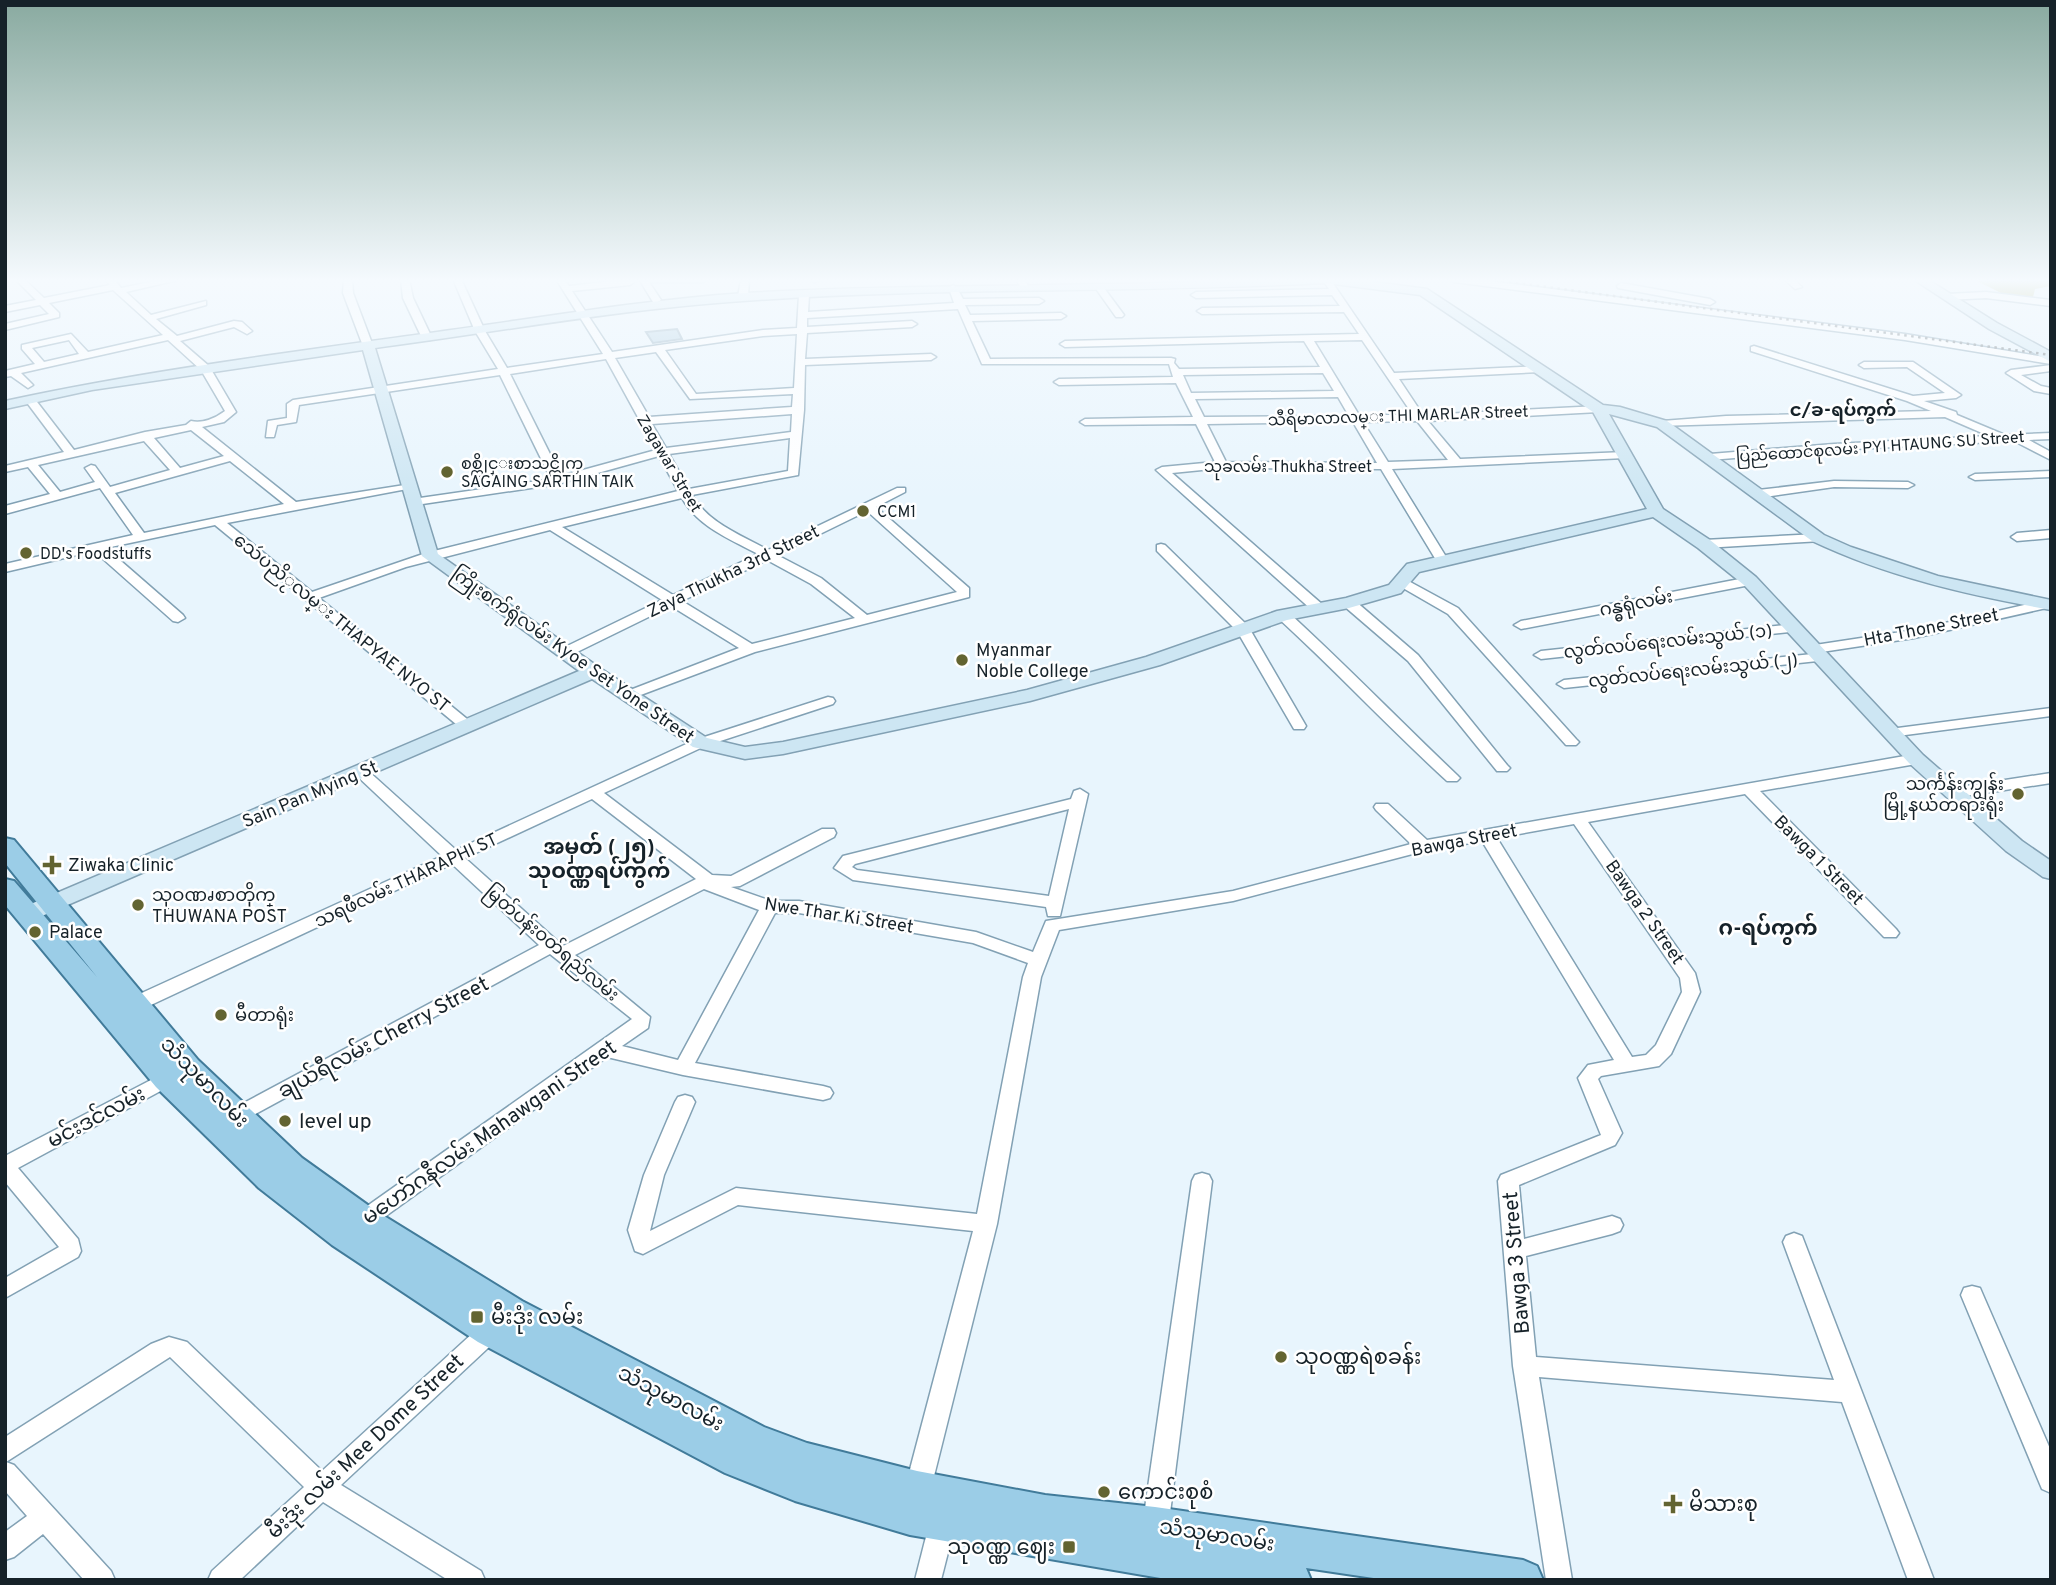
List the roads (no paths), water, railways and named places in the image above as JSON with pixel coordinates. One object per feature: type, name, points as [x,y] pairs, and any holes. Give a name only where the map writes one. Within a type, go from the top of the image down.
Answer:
[{"type":"main road","name":"သံသုမာလမ်း","points":[[5,846],[39,909],[177,1073],[225,1122],[291,1167],[354,1227],[500,1321],[751,1439],[930,1505],[1045,1514],[1291,1580]]},
{"type":"main road","name":"သံသုမာလမ်း","points":[[5,887],[39,909]]},
{"type":"main road","name":"သံသုမာလမ်း","points":[[1153,1541],[1523,1580]]},
{"type":"street","points":[[30,353],[42,366]]},
{"type":"street","points":[[9,373],[103,353]]},
{"type":"street","points":[[5,469],[228,416],[231,412],[205,368],[190,353]]},
{"type":"street","points":[[5,405],[29,393],[317,353]]},
{"type":"street","points":[[371,353],[410,495],[430,556]]},
{"type":"street","points":[[493,353],[558,481]]},
{"type":"street","points":[[270,435],[272,423],[292,420],[293,403],[615,353]]},
{"type":"street","points":[[662,353],[694,397],[800,391]]},
{"type":"street","points":[[310,597],[430,556],[686,493],[794,474],[801,353]]},
{"type":"street","points":[[982,353],[986,362],[1171,361]]},
{"type":"street","points":[[1168,353],[1222,465]]},
{"type":"street","points":[[1316,353],[1442,560]]},
{"type":"street","points":[[1374,353],[1420,418],[1456,463]]},
{"type":"street","points":[[1516,353],[1599,408],[1620,411],[1662,424],[1818,538],[1843,551],[1897,570],[2048,605]]},
{"type":"street","points":[[1767,353],[1911,398],[2051,457]]},
{"type":"street","points":[[2009,353],[2051,359]]},
{"type":"street","name":"Zagawar Street","points":[[608,354],[694,509],[713,525],[828,589],[864,618]]},
{"type":"street","points":[[801,362],[931,357]]},
{"type":"street","points":[[1864,365],[1909,364],[1956,395],[1911,398]]},
{"type":"street","points":[[2051,368],[2011,373],[2038,389],[2051,391]]},
{"type":"street","points":[[1391,376],[1540,369]]},
{"type":"street","points":[[1059,382],[1326,370]]},
{"type":"street","points":[[9,373],[29,393],[70,453]]},
{"type":"street","points":[[1187,396],[1341,394]]},
{"type":"street","points":[[1599,408],[1656,512],[1704,544],[1750,581],[1890,733],[2014,846],[2051,872]]},
{"type":"street","name":"သီရိမာလာလမ္း THI MARLAR Street","points":[[1085,422],[1420,418],[1599,408]]},
{"type":"street","points":[[644,421],[799,410]]},
{"type":"street","points":[[1662,424],[1726,419],[1952,414]]},
{"type":"street","points":[[191,424],[292,505]]},
{"type":"street","points":[[5,568],[139,535],[292,505],[558,481],[661,452],[797,434]]},
{"type":"street","points":[[145,435],[178,472]]},
{"type":"street","name":"ပြည်ထောင်စုလမ်း PYI HTAUNG SU Street","points":[[1710,457],[1834,447],[2051,436]]},
{"type":"street","name":"သုခလမ်း Thukha Street","points":[[1318,608],[1161,472],[1166,468],[1222,465],[1385,466],[1625,454]]},
{"type":"street","points":[[5,510],[58,496],[178,472],[232,457]]},
{"type":"street","points":[[30,463],[58,496]]},
{"type":"street","points":[[91,468],[139,535]]},
{"type":"street","points":[[1975,477],[2051,474]]},
{"type":"street","points":[[1758,494],[1834,484],[1908,485]]},
{"type":"street","name":"Zaya Thukha 3rd Street","points":[[566,652],[901,490]]},
{"type":"street","points":[[630,695],[750,649],[958,596],[964,591],[869,506]]},
{"type":"street","name":"ကြိုးစက်ရုံလမ်း Kyoe Set Yone Street","points":[[430,556],[593,672],[700,743],[745,753],[810,742],[1030,695],[1153,661],[1283,615],[1349,603],[1395,589],[1413,568],[1656,512]]},
{"type":"street","name":"သေဴပညိႂလမ္း THAPYAE NYO ST","points":[[216,520],[467,726]]},
{"type":"street","points":[[553,527],[750,649]]},
{"type":"street","points":[[2017,537],[2051,534]]},
{"type":"street","points":[[1704,544],[1818,538]]},
{"type":"street","points":[[96,546],[178,618]]},
{"type":"street","points":[[1161,548],[1243,629],[1299,726]]},
{"type":"street","name":"ဂန္ဓရုံလမ်း","points":[[1521,625],[1750,581]]},
{"type":"street","points":[[1401,582],[1453,611],[1571,742]]},
{"type":"street","points":[[1349,603],[1413,658],[1502,768]]},
{"type":"street","name":"Hta Thone Street","points":[[1819,653],[2048,605]]},
{"type":"street","points":[[1283,615],[1354,680],[1378,709],[1452,778]]},
{"type":"street","name":"လွတ်လပ်ရေးလမ်းသွယ် (၁)","points":[[1541,655],[1794,628]]},
{"type":"street","name":"လွတ်လပ်ရေးလမ်းသွယ် (၂)","points":[[1564,684],[1819,653]]},
{"type":"street","name":"Sain Pan Mying St","points":[[39,909],[593,672]]},
{"type":"street","name":"သရဖီလမ်း THARAPHI ST","points":[[122,1010],[700,743],[828,701]]},
{"type":"street","points":[[1890,733],[2051,712]]},
{"type":"street","name":"Bawga Street","points":[[1052,925],[1233,896],[1423,846],[1916,758]]},
{"type":"street","name":"မြတ်ပန်းဝတ်ရည်လမ်း","points":[[361,772],[556,950],[641,1017],[641,1023],[635,1029]]},
{"type":"street","points":[[1953,793],[2051,778]]},
{"type":"street","name":"Bawga 1 Street","points":[[1748,788],[1890,933]]},
{"type":"street","name":"Nwe Thar Ki Street","points":[[594,793],[705,881],[769,907],[799,907],[976,938],[1038,960]]},
{"type":"street","points":[[928,1580],[930,1505],[1032,977],[1052,925],[1079,798],[849,860],[842,868],[853,875],[1056,903]]},
{"type":"street","points":[[1381,807],[1423,846]]},
{"type":"street","name":"Bawga 2 Street","points":[[1578,819],[1689,977],[1691,992],[1664,1049],[1652,1061],[1628,1065]]},
{"type":"street","points":[[705,881],[734,882],[828,833]]},
{"type":"street","points":[[1487,835],[1628,1065]]},
{"type":"street","name":"ချယ်ရီလမ်း Cherry Street","points":[[225,1122],[556,950],[705,881]]},
{"type":"street","points":[[683,1068],[769,907]]},
{"type":"street","name":"မဟော်ဂနီလမ်း Mahawgani Street","points":[[354,1227],[635,1029]]},
{"type":"street","points":[[604,1049],[683,1068],[823,1093]]},
{"type":"street","name":"Bawga 3 Street","points":[[1559,1580],[1525,1366],[1508,1181],[1608,1140],[1612,1133],[1588,1079],[1595,1070],[1628,1065]]},
{"type":"street","name":"မင်းဒင်လမ်း","points":[[5,1167],[177,1073]]},
{"type":"street","points":[[685,1102],[654,1175],[639,1230],[643,1245],[736,1196],[986,1224]]},
{"type":"street","points":[[5,1167],[70,1245],[70,1251],[5,1289]]},
{"type":"street","points":[[1153,1541],[1202,1181]]},
{"type":"street","points":[[1514,1250],[1612,1225]]},
{"type":"street","points":[[1794,1242],[1921,1580]]},
{"type":"street","points":[[1972,1295],[2051,1481]]},
{"type":"street","name":"မီးဒုံး လမ်း Mee Dome Street","points":[[221,1580],[500,1321]]},
{"type":"street","points":[[5,1451],[169,1347],[179,1349],[320,1486],[465,1578]]},
{"type":"street","points":[[1525,1366],[1852,1392]]},
{"type":"street","points":[[5,1473],[102,1580]]},
{"type":"street","points":[[5,1548],[44,1518]]},
{"type":"railway","points":[[2036,353],[2051,355]]},
{"type":"place","name":"စစ္ကိုင္းစာသင္တိုက္ SAGAING SARTHIN TAIK","points":[[447,472]]},
{"type":"place","name":"CCM1","points":[[863,511]]},
{"type":"place","name":"DD's Foodstuffs","points":[[26,553]]},
{"type":"place","name":"Myanmar Noble College","points":[[962,660]]},
{"type":"place","name":"သင်္ကန်းကျွန်း မြို့နယ်တရားရုံး","points":[[2018,794]]},
{"type":"place","name":"Ziwaka Clinic","points":[[52,865]]},
{"type":"place","name":"သုဝဏၧစာတိုက္ THUWANA POST","points":[[138,905]]},
{"type":"place","name":"Palace","points":[[35,932]]},
{"type":"place","name":"မီတာရုံး","points":[[221,1015]]},
{"type":"place","name":"level up","points":[[285,1121]]},
{"type":"place","name":"မီးဒုံး လမ်း","points":[[477,1317]]},
{"type":"place","name":"သုဝဏ္ဏရဲစခန်း","points":[[1281,1357]]},
{"type":"place","name":"ကောင်းစုစံ","points":[[1104,1492]]},
{"type":"place","name":"မိသားစု","points":[[1673,1504]]},
{"type":"place","name":"သုဝဏ္ဏ ဈေး","points":[[1069,1547]]},
{"type":"district","name":"င/ခ-ရပ်ကွက်","points":[[1843,410]]},
{"type":"district","name":"အမှတ် (၂၅) သုဝဏ္ဏရပ်ကွက်","points":[[599,859]]},
{"type":"district","name":"ဂ-ရပ်ကွက်","points":[[1768,928]]}]
